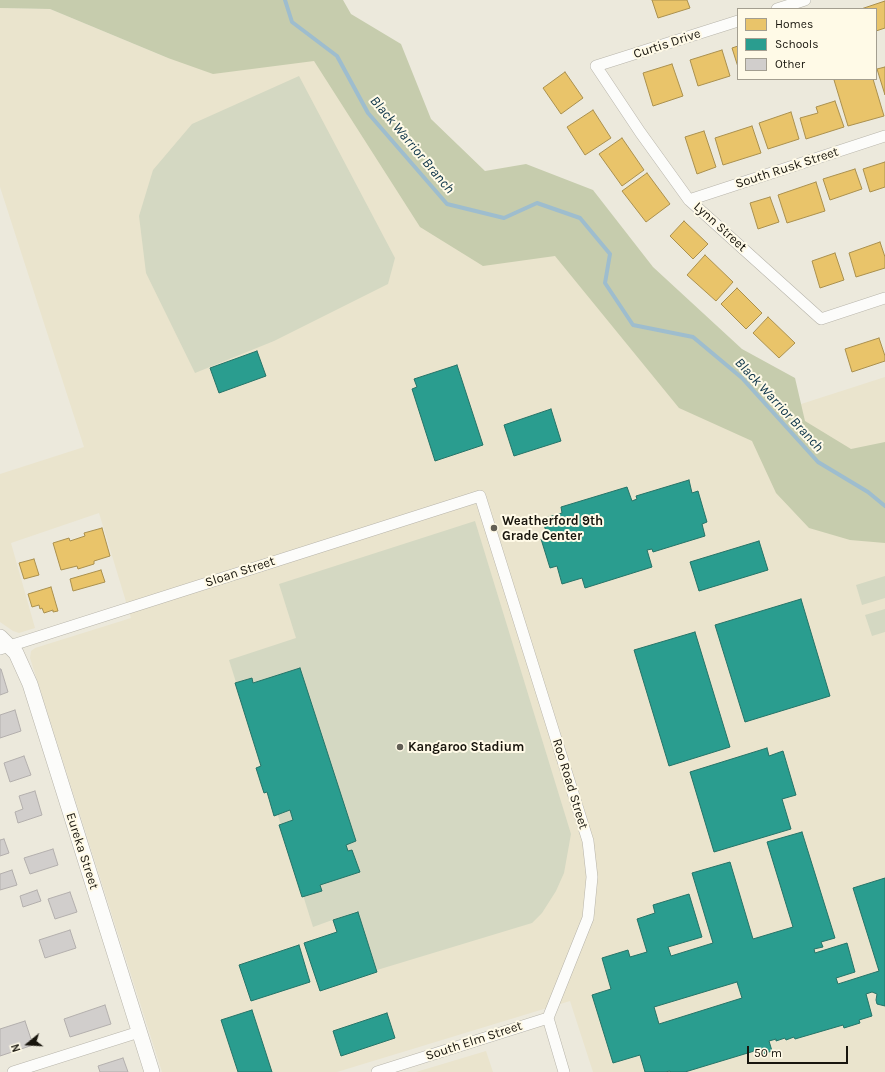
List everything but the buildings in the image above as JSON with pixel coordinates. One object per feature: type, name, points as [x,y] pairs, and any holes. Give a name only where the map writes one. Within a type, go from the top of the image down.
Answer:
[{"type":"street","points":[[780,8],[805,0]]},
{"type":"street","name":"Curtis Drive","points":[[596,66],[737,21]]},
{"type":"street","name":"Lynn Street","points":[[596,66],[640,132],[689,200],[820,319],[885,298]]},
{"type":"street","name":"South Rusk Street","points":[[689,200],[885,136]]},
{"type":"street","name":"Sloan Street","points":[[3,644],[480,496]]},
{"type":"street","name":"Roo Road Street","points":[[480,496],[588,841],[592,877],[588,918],[548,1018]]},
{"type":"street","name":"Eureka Street","points":[[3,644],[16,654],[30,684],[152,1072]]},
{"type":"street","points":[[548,1018],[564,1072]]},
{"type":"street","name":"South Elm Street","points":[[377,1072],[548,1018]]},
{"type":"street","points":[[13,1072],[140,1032]]},
{"type":"shaded area","name":"Weatherford 9th Grade Center","points":[[0,8],[50,9],[168,58],[314,61],[504,217],[795,406],[885,377],[885,1072],[593,1072],[570,1001],[337,1072],[162,1072],[30,658],[31,651],[35,648],[131,618],[99,513],[11,543],[35,628],[19,633],[13,631],[0,622],[0,474],[84,447],[0,187]]},
{"type":"shaded area","points":[[486,1051],[493,1072],[416,1072]]},
{"type":"green space","points":[[0,0],[343,0],[351,14],[401,44],[431,119],[485,171],[526,164],[593,190],[653,267],[742,349],[795,378],[805,421],[851,449],[885,442],[885,543],[850,540],[809,528],[776,493],[752,441],[679,408],[555,256],[483,266],[420,227],[314,61],[213,74],[168,58],[50,9],[0,8]]},
{"type":"green space","points":[[299,76],[395,258],[388,284],[274,341],[195,373],[146,273],[139,216],[153,170],[192,124]]},
{"type":"green space","name":"Kangaroo Stadium","points":[[475,521],[571,834],[564,873],[556,891],[542,913],[532,923],[377,970],[357,911],[313,927],[229,660],[296,638],[279,584]]},
{"type":"green space","points":[[885,576],[885,598],[862,605],[856,585]]},
{"type":"green space","points":[[885,609],[885,632],[872,636],[865,615]]},
{"type":"waterway","name":"Black Warrior Branch","points":[[285,0],[292,22],[337,56],[368,113],[447,204],[504,218],[537,203],[580,218],[610,254],[605,283],[633,325],[693,337],[742,378],[818,462],[868,492],[885,506]]},
{"type":"place","name":"Weatherford 9th Grade Center","points":[[494,528]]},
{"type":"place","name":"Kangaroo Stadium","points":[[400,747]]}]
